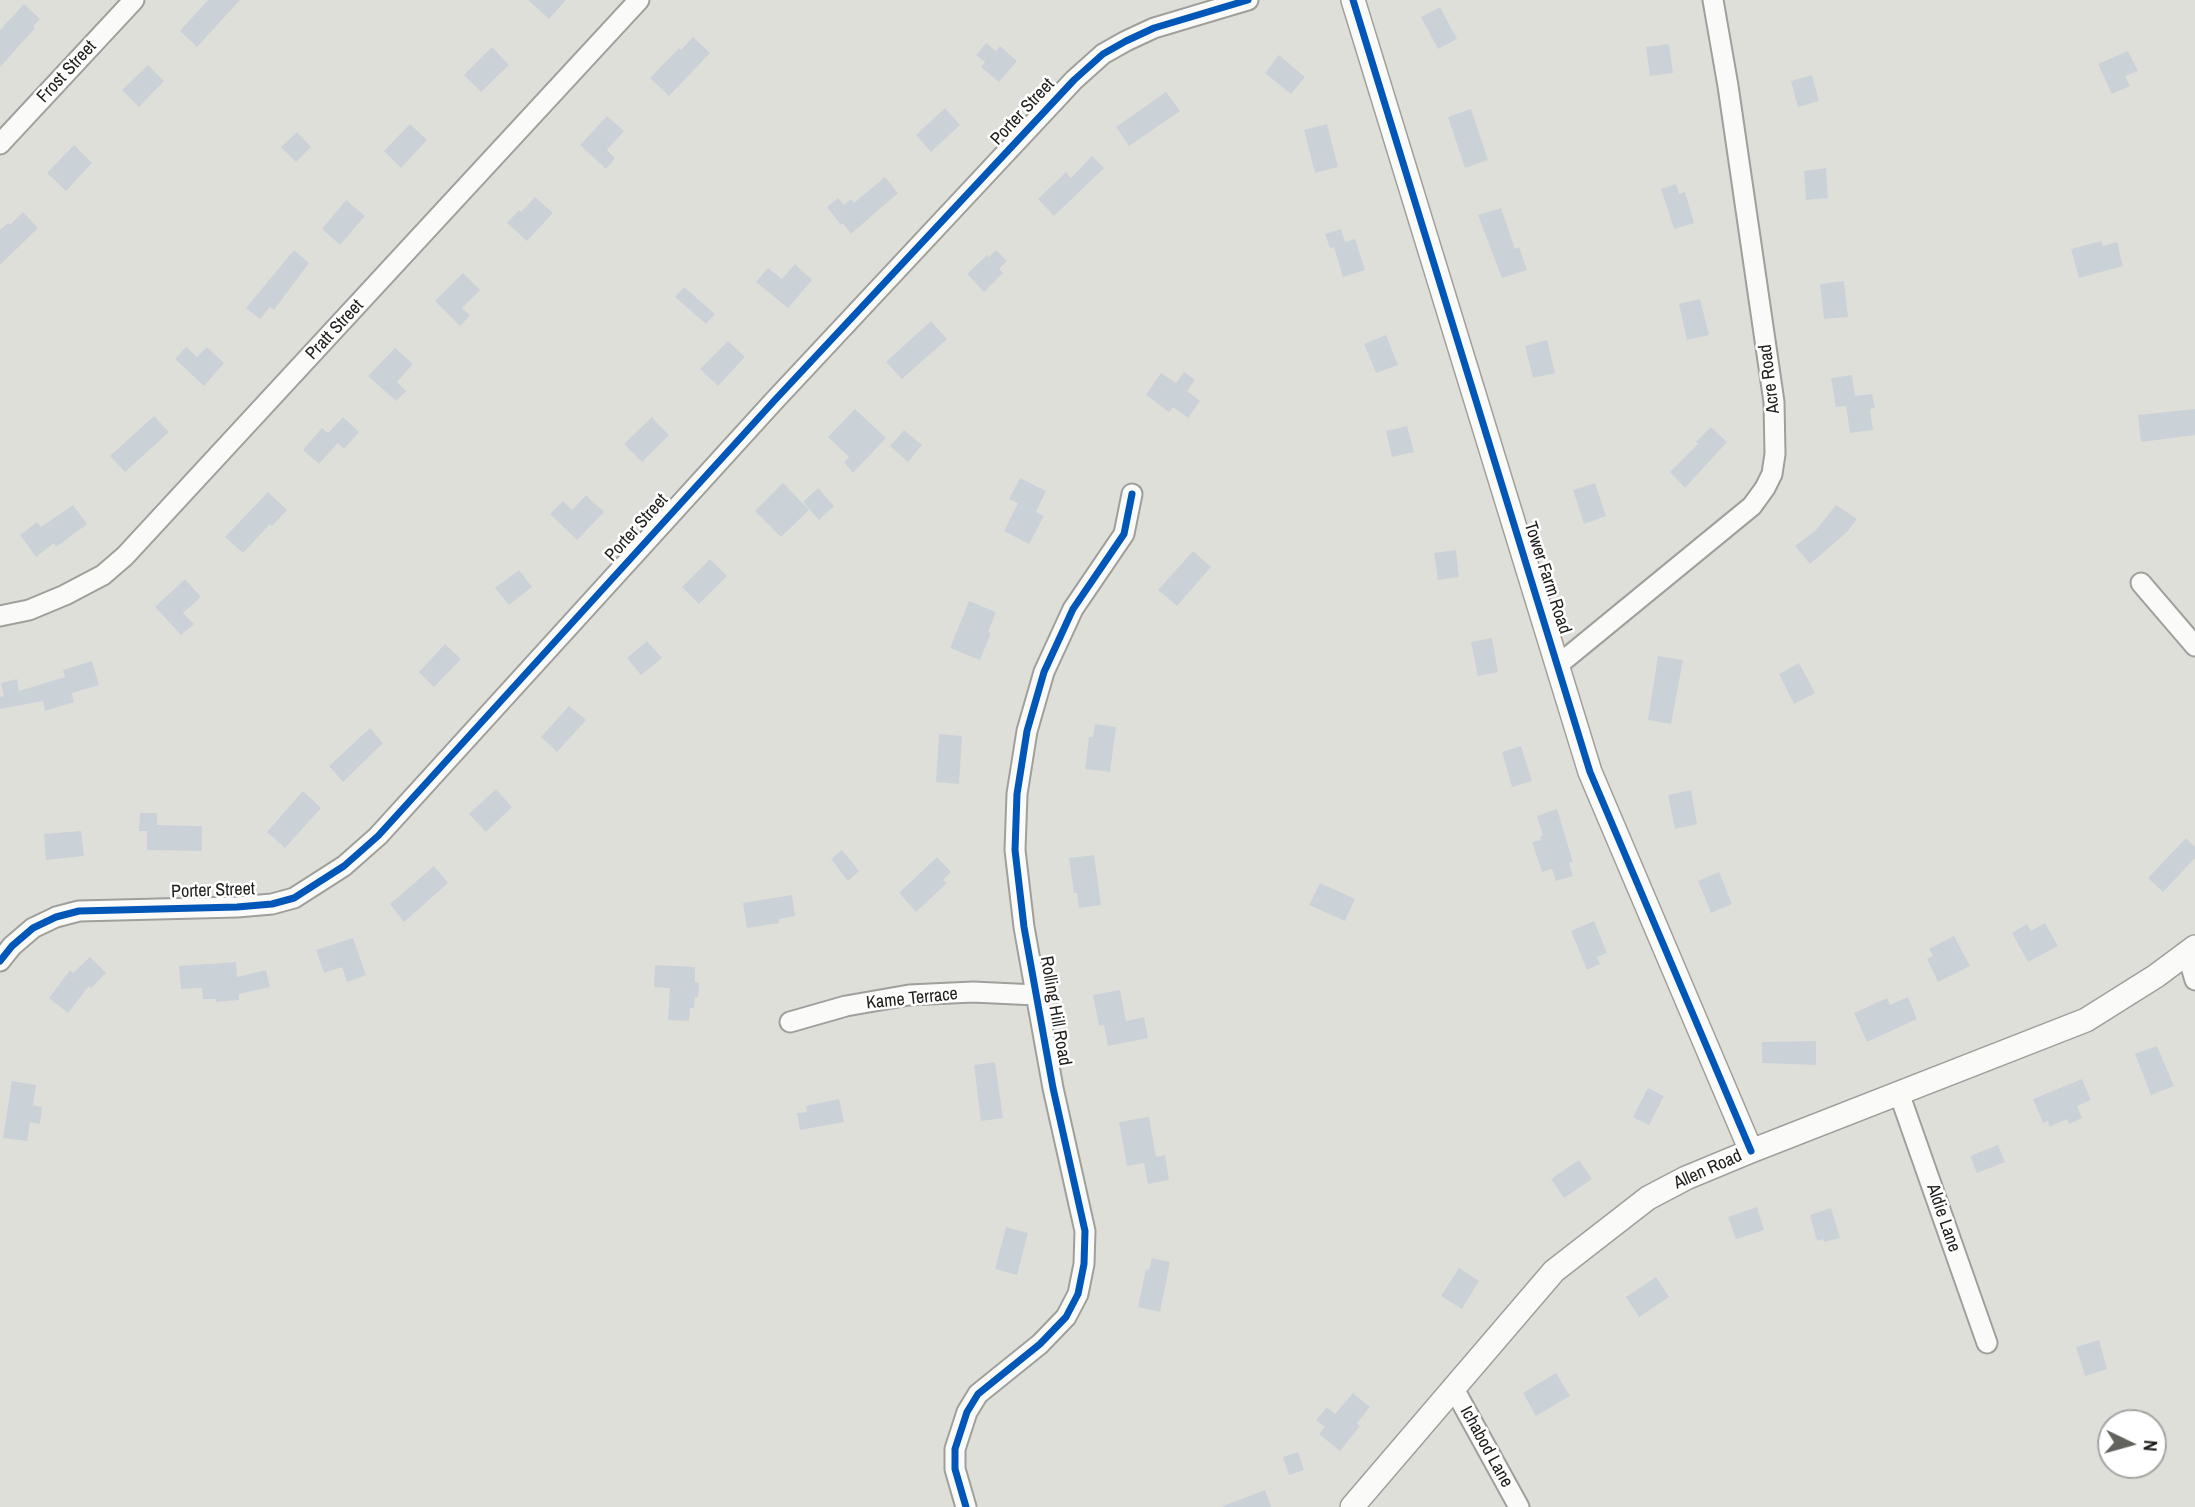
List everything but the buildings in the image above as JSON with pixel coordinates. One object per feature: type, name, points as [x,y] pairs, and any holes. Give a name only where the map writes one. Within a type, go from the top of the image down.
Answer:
[{"type":"street","name":"Frost Street","points":[[0,144],[134,0]]},
{"type":"street","name":"Pratt Street","points":[[0,616],[29,610],[65,595],[103,575],[125,556],[639,0]]},
{"type":"street","name":"Porter Street","points":[[0,961],[12,946],[33,928],[56,917],[79,911],[272,904],[294,898],[344,866],[378,836],[774,401],[1074,80],[1103,54],[1126,40],[1154,28],[1248,0]]},
{"type":"street","name":"Tower Farm Road","points":[[1353,0],[1590,772],[1751,1151]]},
{"type":"street","name":"Acre Road","points":[[1558,665],[1752,506],[1772,474],[1775,454],[1774,402],[1713,0]]},
{"type":"street","name":"Rolling Hill Road","points":[[966,1507],[955,1469],[954,1450],[967,1412],[978,1394],[1040,1344],[1066,1317],[1078,1294],[1084,1264],[1085,1231],[1053,1088],[1024,927],[1016,850],[1017,794],[1027,731],[1044,672],[1073,609],[1124,534],[1132,494]]},
{"type":"street","points":[[2141,583],[2195,646]]},
{"type":"street","points":[[2191,950],[2195,981]]},
{"type":"street","name":"Allen Road","points":[[1352,1507],[1554,1271],[1648,1198],[1686,1178],[1751,1151],[2086,1020],[2156,976],[2191,950]]},
{"type":"street","name":"Kame Terrace","points":[[790,1022],[846,1006],[909,995],[973,992],[1036,995]]},
{"type":"street","name":"Aldie Lane","points":[[1899,1093],[1987,1343]]},
{"type":"street","name":"Ichabod Lane","points":[[1452,1387],[1519,1507]]},
{"type":"cycle path","points":[[0,961],[12,946],[33,928],[56,917],[79,911],[272,904],[294,898],[344,866],[378,836],[774,401],[1074,80],[1103,54],[1154,28],[1248,0]]},
{"type":"cycle path","points":[[1353,0],[1590,772],[1751,1151]]},
{"type":"cycle path","points":[[966,1507],[955,1469],[955,1449],[967,1412],[978,1394],[1040,1344],[1066,1317],[1078,1294],[1084,1264],[1085,1231],[1053,1088],[1024,927],[1015,850],[1017,794],[1027,731],[1044,672],[1073,609],[1124,534],[1132,494]]}]
